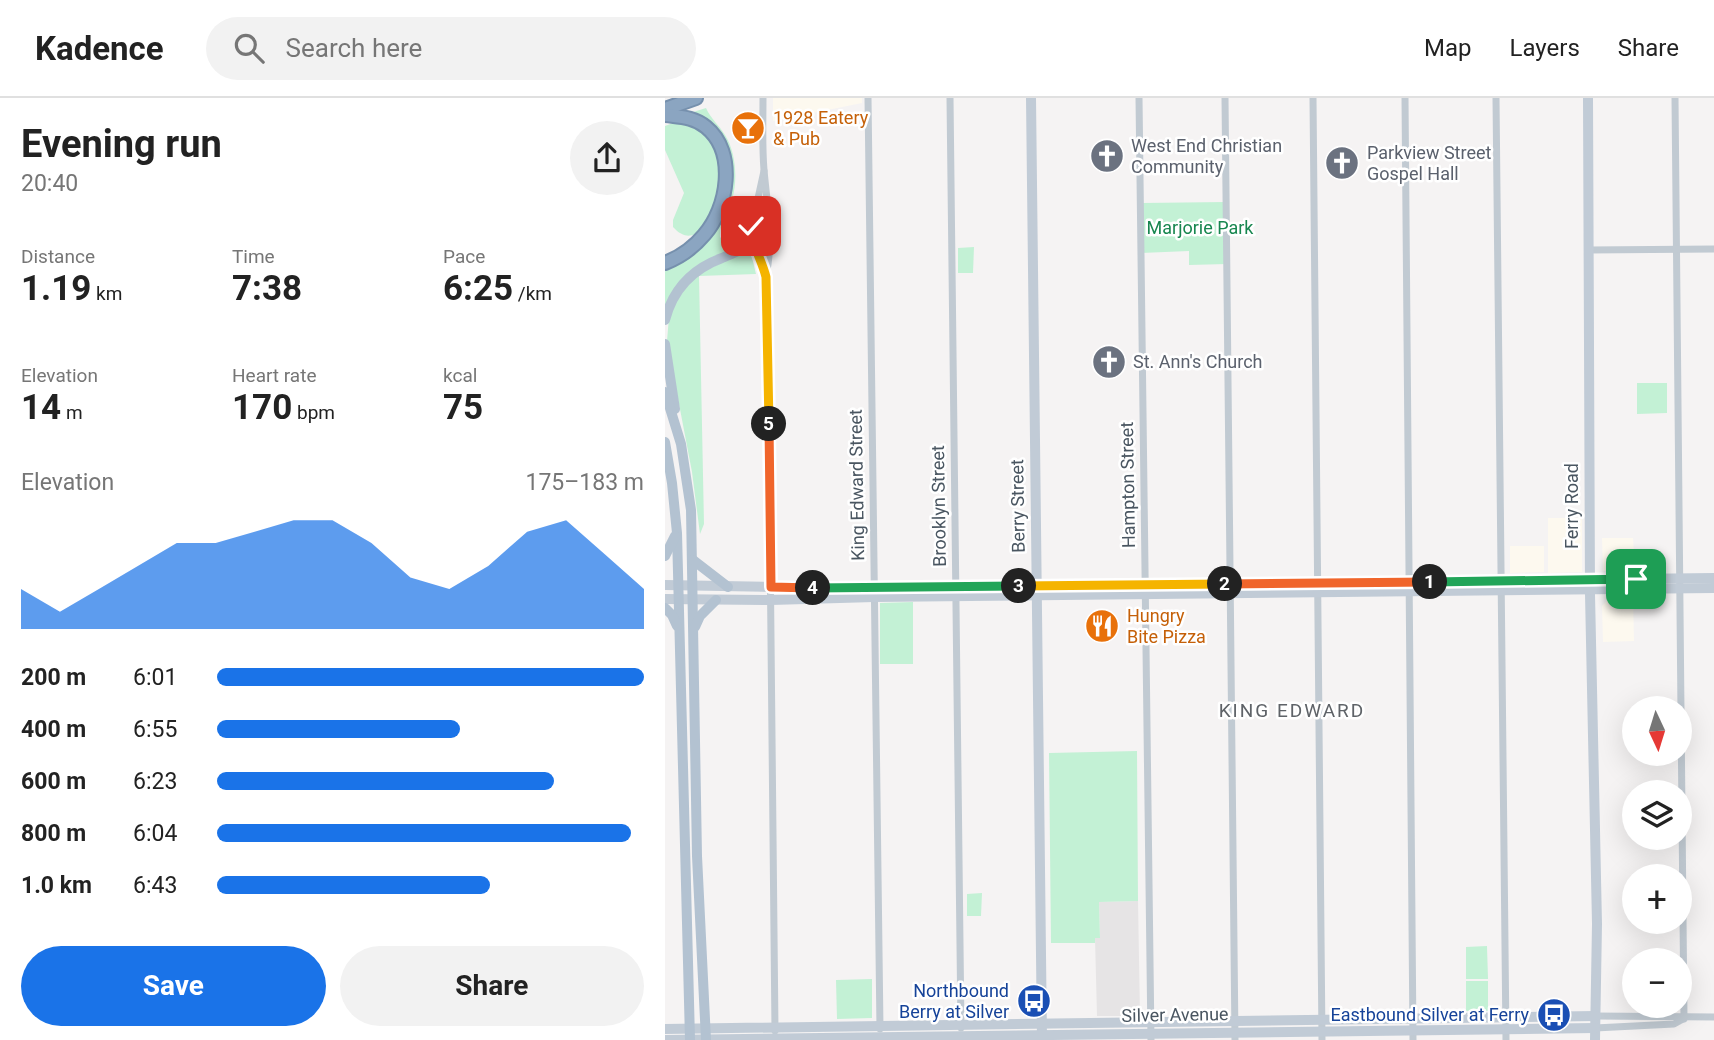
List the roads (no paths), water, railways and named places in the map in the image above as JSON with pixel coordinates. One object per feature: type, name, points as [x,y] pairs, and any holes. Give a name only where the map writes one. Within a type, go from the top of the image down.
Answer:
[{"type":"highway","points":[[665,109],[696,98]]},
{"type":"highway","points":[[665,115],[688,118],[706,127],[719,144],[725,173],[719,208],[708,231],[691,248],[665,263]]},
{"type":"main road","name":"Berry Street","points":[[1031,98],[1042,1033]]},
{"type":"main road","name":"Ferry Road","points":[[1588,98],[1590,585],[1597,924],[1595,1040]]},
{"type":"main road","points":[[665,320],[675,295],[688,277],[702,267],[736,253],[753,241],[764,226],[768,208]]},
{"type":"main road","points":[[665,344],[689,490],[694,586],[697,856],[706,1036]]},
{"type":"main road","points":[[665,392],[677,429]]},
{"type":"main road","points":[[665,442],[677,533],[690,1034]]},
{"type":"main road","points":[[665,556],[677,533]]},
{"type":"main road","points":[[693,560],[728,587]]},
{"type":"main road","points":[[1590,585],[1611,590],[1714,578]]},
{"type":"main road","points":[[665,585],[874,592],[1679,584],[1714,588]]},
{"type":"main road","points":[[1591,604],[1611,590]]},
{"type":"main road","points":[[665,600],[771,600],[874,592]]},
{"type":"main road","points":[[694,629],[700,616],[716,600]]},
{"type":"main road","points":[[665,608],[673,615],[680,633]]},
{"type":"main road","name":"Silver Avenue","points":[[665,1029],[706,1036],[1413,1029],[1506,1023],[1596,1022]]},
{"type":"main road","name":"Silver Avenue","points":[[665,1040],[690,1034]]},
{"type":"street","points":[[763,98],[769,265],[766,277]]},
{"type":"street","name":"King Edward Street","points":[[867,98],[880,1034]]},
{"type":"street","name":"Brooklyn Street","points":[[950,98],[961,1034]]},
{"type":"street","name":"Hampton Street","points":[[1139,98],[1151,1032]]},
{"type":"street","points":[[1225,98],[1235,1031]]},
{"type":"street","points":[[1313,98],[1322,1030]]},
{"type":"street","points":[[1405,98],[1413,1029]]},
{"type":"street","points":[[1496,98],[1506,1040]]},
{"type":"street","points":[[1675,98],[1682,948]]},
{"type":"street","points":[[764,171],[751,224],[753,241],[766,277],[775,1035]]},
{"type":"street","points":[[1589,250],[1714,249]]},
{"type":"street","name":"Silver Avenue","points":[[1692,1018],[1714,1017]]},
{"type":"street","name":"Silver Avenue","points":[[1596,1022],[1648,1018]]},
{"type":"place","name":"1928 Eatery & Pub","points":[[748,128]]},
{"type":"place","name":"West End Christian Community","points":[[1107,156]]},
{"type":"place","name":"Parkview Street Gospel Hall","points":[[1342,163]]},
{"type":"place","name":"St. Ann's Church","points":[[1109,362]]},
{"type":"place","name":"Hungry Bite Pizza","points":[[1102,626]]},
{"type":"place","name":"Northbound Berry at Silver","points":[[1034,1001]]},
{"type":"place","name":"Eastbound Silver at Ferry","points":[[1554,1015]]},
{"type":"district","name":"KING EDWARD","points":[[1292,710]]},
{"type":"park label","name":"Marjorie Park","points":[[1200,228]]}]
